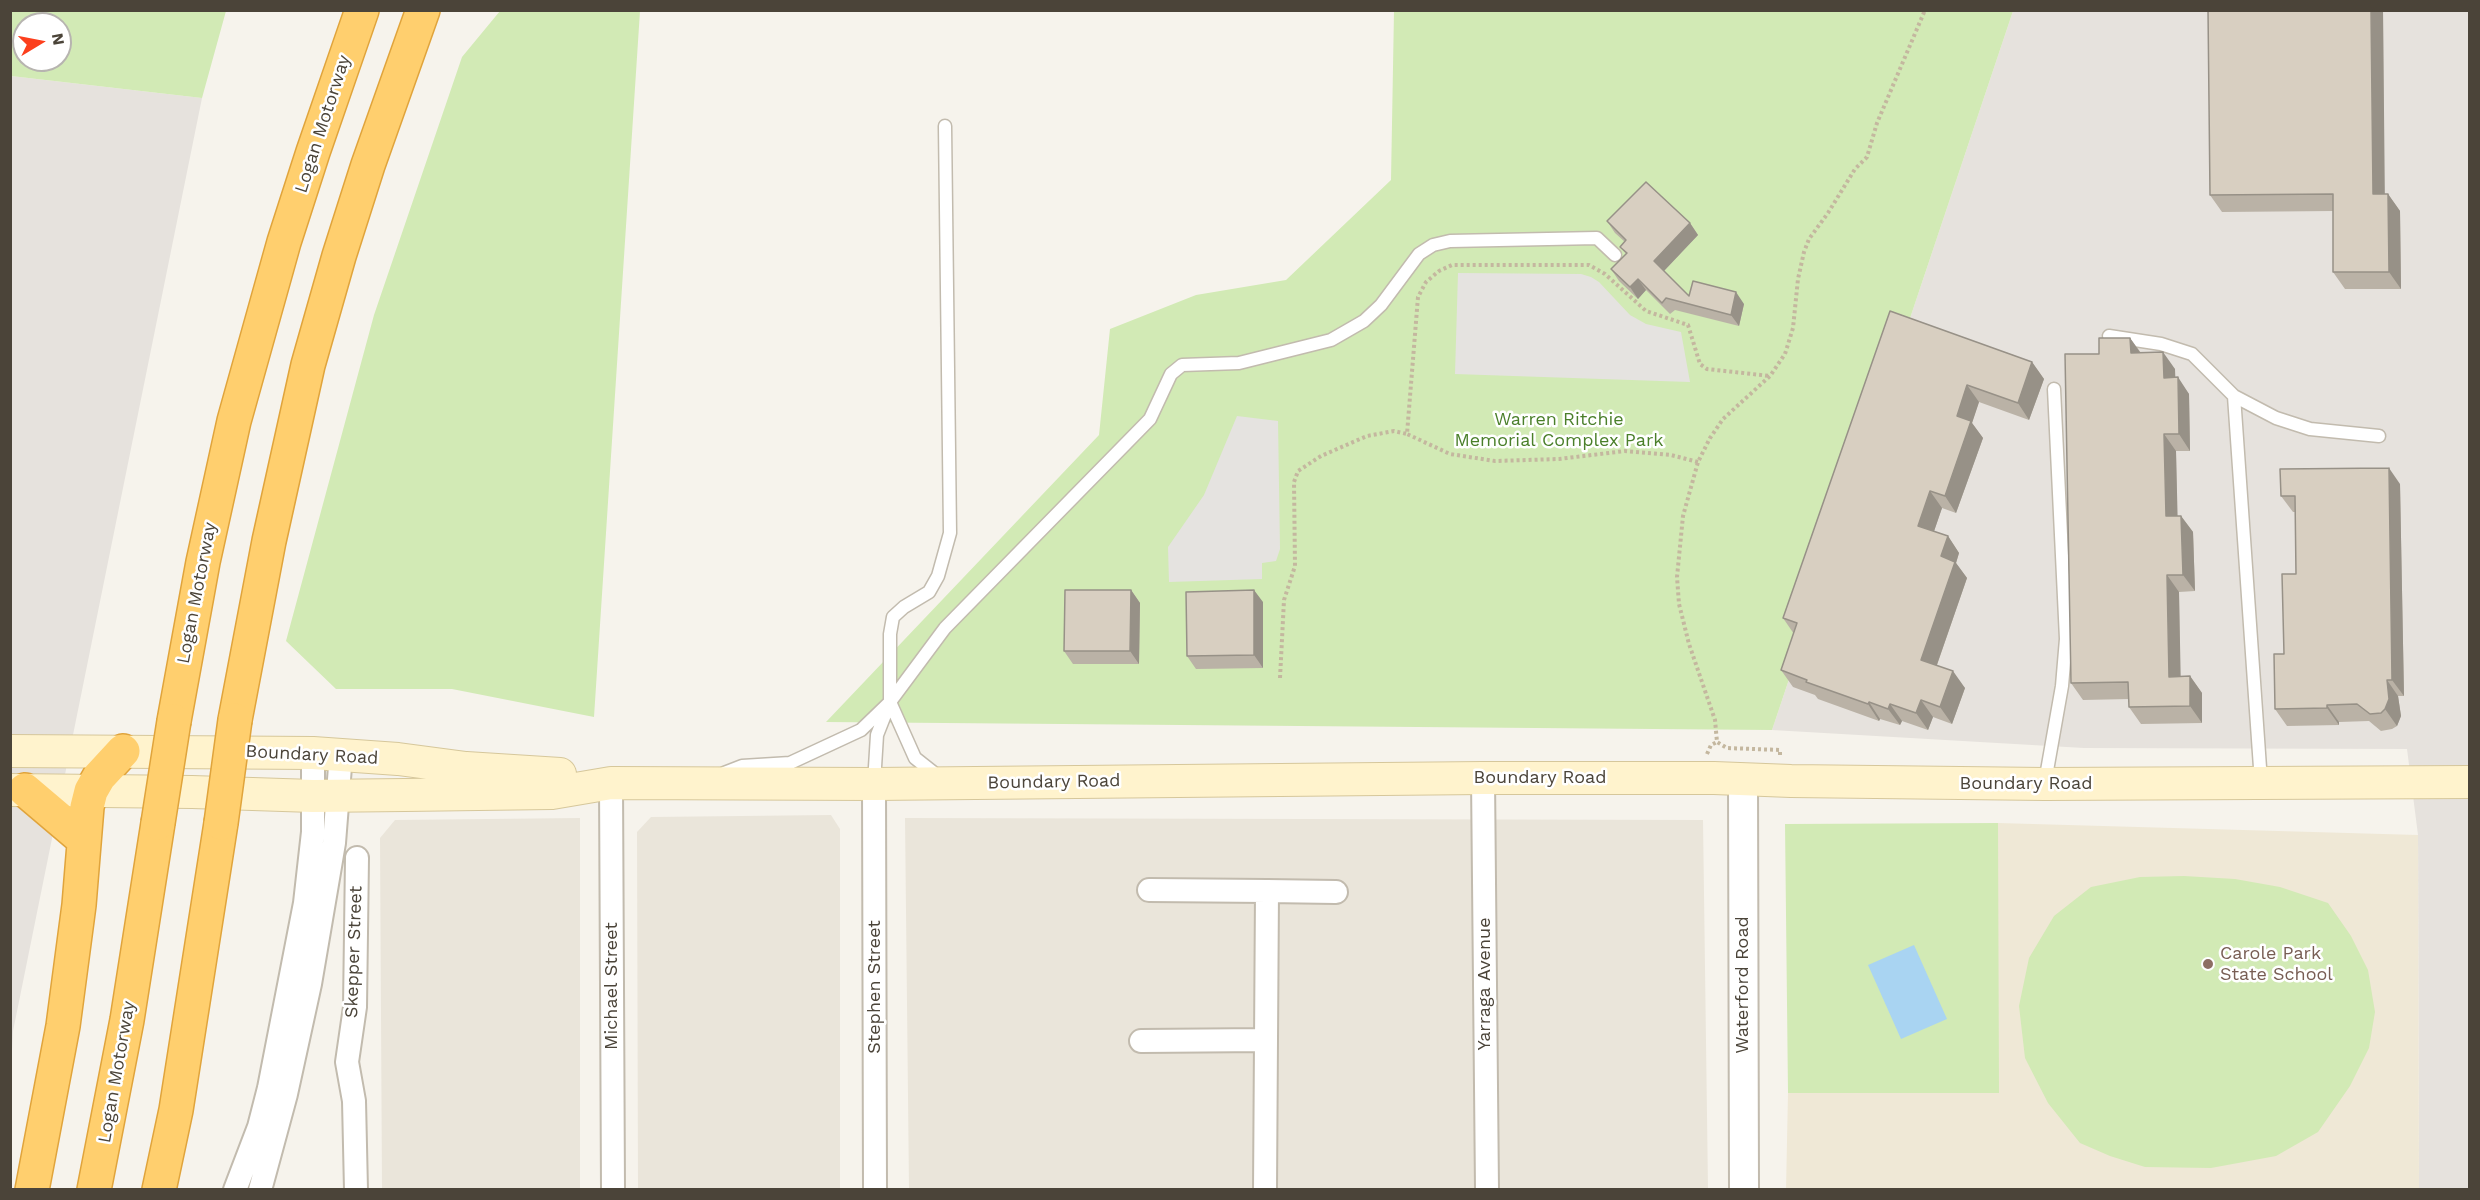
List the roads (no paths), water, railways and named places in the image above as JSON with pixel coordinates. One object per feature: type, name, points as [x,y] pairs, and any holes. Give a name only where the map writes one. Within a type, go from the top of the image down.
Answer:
[{"type":"highway","name":"Logan Motorway","points":[[94,1190],[127,1020],[174,721],[202,562],[234,421],[288,231],[362,10]]},
{"type":"highway","points":[[159,1190],[176,1110],[236,720],[269,542],[308,365],[368,165],[423,10]]},
{"type":"highway","points":[[32,1190],[63,1026],[91,790],[109,764],[123,751]]},
{"type":"highway","points":[[18,790],[46,805],[71,831],[84,840]]},
{"type":"main road","name":"Boundary Road","points":[[10,751],[327,753],[466,768],[551,772],[611,783]]},
{"type":"main road","name":"Boundary Road","points":[[18,790],[325,796],[552,793],[611,783],[874,784],[1483,778],[2045,784],[2469,782]]},
{"type":"street","points":[[260,1190],[301,1033],[334,843],[325,796],[327,753]]},
{"type":"street","name":"Yarraga Avenue","points":[[1483,778],[1487,1190]]},
{"type":"street","name":"Waterford Road","points":[[1743,780],[1744,1190]]},
{"type":"street","name":"Michael Street","points":[[611,783],[613,1190]]},
{"type":"street","name":"Stephen Street","points":[[874,784],[875,1190]]},
{"type":"street","points":[[235,1190],[259,1127],[269,1088],[305,903],[313,832],[325,796]]},
{"type":"street","name":"Skepper Street","points":[[356,1190],[354,1101],[347,1062],[355,1007],[357,858]]},
{"type":"street","points":[[1149,890],[1336,892]]},
{"type":"street","points":[[1265,1190],[1267,891]]},
{"type":"street","points":[[1141,1041],[1266,1040]]},
{"type":"lane","points":[[874,784],[877,735],[890,702],[890,634],[893,617],[928,592],[938,576],[950,533],[945,126]]},
{"type":"lane","points":[[698,783],[742,766],[790,763],[861,730],[890,702],[945,628],[1150,419],[1171,374],[1182,365],[1239,363],[1331,340],[1364,321],[1382,305],[1419,254],[1433,245],[1450,241],[1597,238],[1615,255]]},
{"type":"lane","points":[[2109,336],[2161,344],[2192,354],[2234,396],[2276,418],[2310,429],[2379,436]]},
{"type":"lane","points":[[2045,784],[2062,686],[2066,639],[2054,389]]},
{"type":"lane","points":[[2234,396],[2261,782]]},
{"type":"lane","points":[[890,702],[915,758],[947,783]]},
{"type":"water","points":[[1914,945],[1947,1019],[1901,1039],[1868,965]]},
{"type":"place","name":"Carole Park State School","points":[[2208,964]]},
{"type":"park label","name":"Warren Ritchie Memorial Complex Park","points":[[1559,430]]}]
